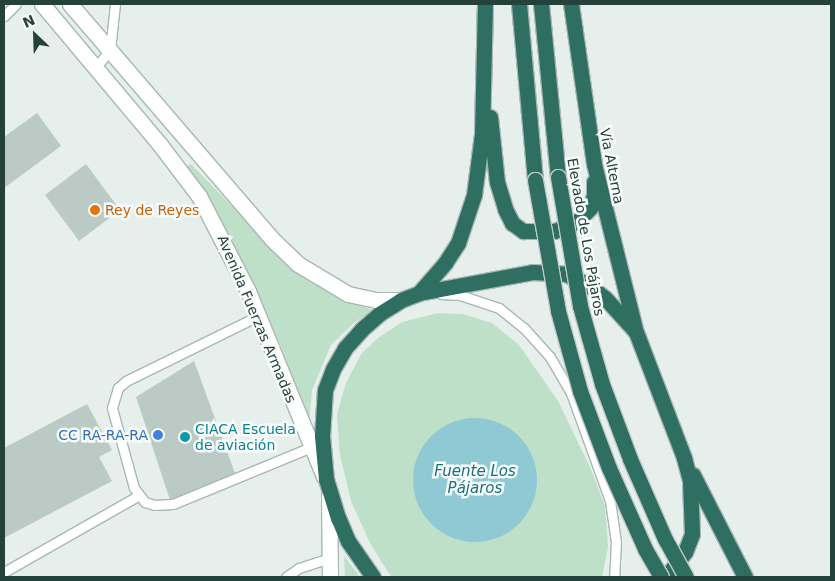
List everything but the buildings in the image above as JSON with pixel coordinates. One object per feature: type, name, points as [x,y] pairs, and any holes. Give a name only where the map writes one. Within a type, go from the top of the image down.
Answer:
[{"type":"highway","points":[[419,293],[458,243],[474,195],[482,134],[485,4]]},
{"type":"highway","points":[[519,4],[535,180],[558,311],[580,391],[609,468],[645,548],[661,577]]},
{"type":"highway","name":"Elevado de Los Pájaros","points":[[542,4],[558,177],[580,306],[602,384],[630,460],[665,539],[686,577]]},
{"type":"highway","name":"Vía Alterna","points":[[571,4],[594,164],[621,281],[636,332],[684,458]]},
{"type":"highway","points":[[484,66],[498,182],[505,209],[512,223],[523,231],[533,232],[554,232],[576,223],[590,208],[594,195],[594,164]]},
{"type":"highway","points":[[373,577],[348,541],[327,485],[322,436],[325,390],[333,369],[345,348],[362,329],[379,314],[401,300],[419,293],[532,272],[566,274],[590,286],[605,298],[636,332]]},
{"type":"highway","points":[[666,577],[685,552],[692,534],[690,481],[684,458]]},
{"type":"highway","points":[[684,458],[745,577]]},
{"type":"street","name":"Avenida Fuerzas Armadas","points":[[42,4],[161,146],[199,196],[216,226],[258,316],[327,485]]},
{"type":"street","points":[[70,4],[272,239],[298,264],[348,294],[377,300],[401,300]]},
{"type":"street","points":[[327,485],[330,577]]},
{"type":"lane","points":[[4,16],[16,4]]},
{"type":"lane","points":[[95,68],[110,50],[115,4]]},
{"type":"lane","points":[[419,293],[460,295],[499,308],[524,328],[550,357],[571,393],[610,501],[616,542],[614,577]]},
{"type":"lane","points":[[258,316],[126,381],[118,388],[112,408],[134,488],[138,496],[146,502],[154,505],[173,504],[311,447]]},
{"type":"lane","points":[[4,572],[138,496]]},
{"type":"lane","points":[[286,577],[299,568],[330,558]]},
{"type":"green space","points":[[191,164],[285,261],[308,281],[347,301],[373,310],[354,323],[331,345],[312,390],[309,424],[280,344],[222,224],[186,167]]},
{"type":"green space","points":[[438,313],[463,314],[492,323],[519,345],[558,401],[590,467],[605,506],[608,547],[602,577],[392,577],[388,572],[370,543],[351,501],[340,455],[337,414],[346,383],[361,354],[378,338],[402,322]]},
{"type":"green space","points":[[344,556],[360,577],[345,577]]},
{"type":"water","name":"Fuente Los Pájaros","points":[[475,418],[499,423],[519,436],[532,456],[537,480],[532,504],[519,524],[499,537],[475,542],[451,537],[431,524],[418,504],[413,480],[418,456],[431,436],[451,423]]},
{"type":"place","name":"Rey de Reyes","points":[[95,210]]},
{"type":"place","name":"CC RA-RA-RA","points":[[158,435]]},
{"type":"place","name":"CIACA Escuela de aviación","points":[[185,437]]}]
